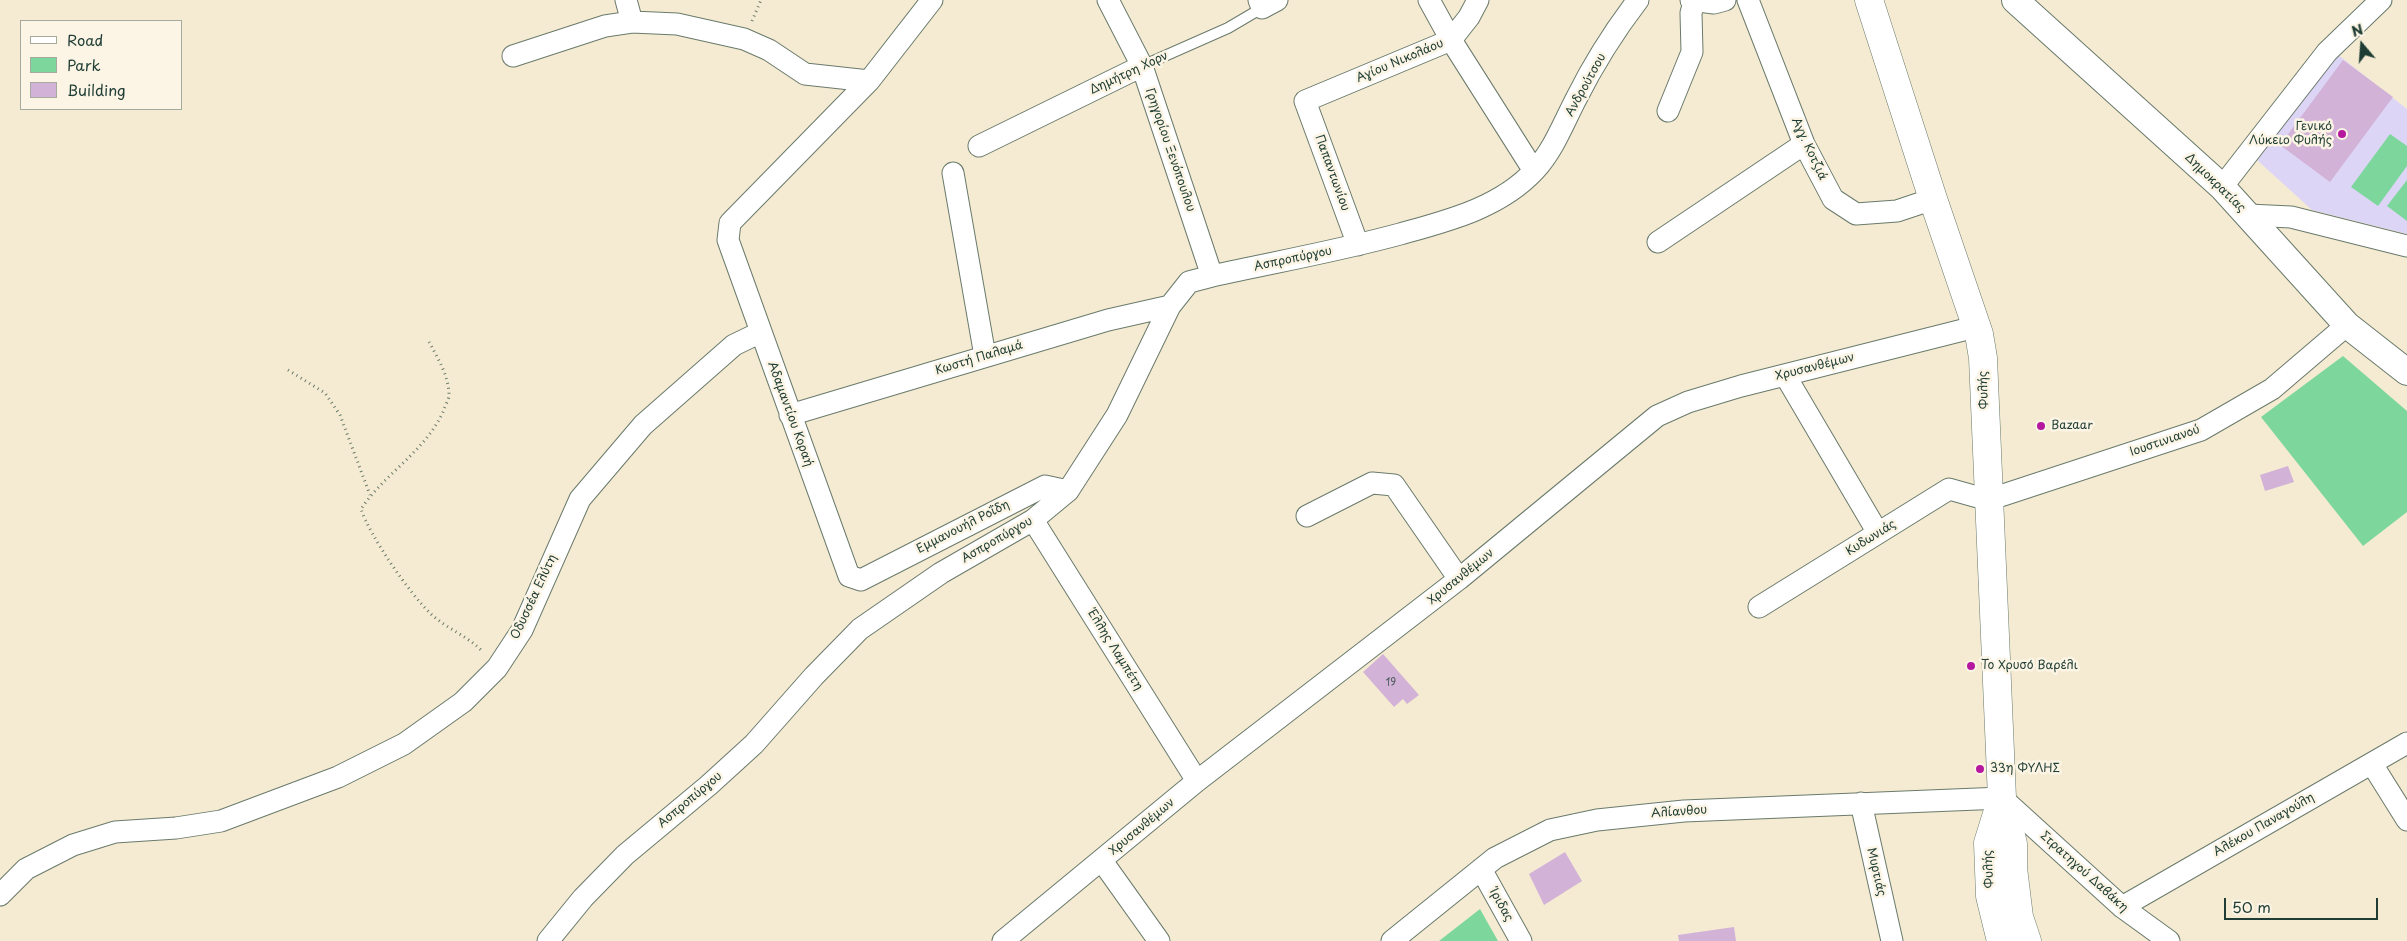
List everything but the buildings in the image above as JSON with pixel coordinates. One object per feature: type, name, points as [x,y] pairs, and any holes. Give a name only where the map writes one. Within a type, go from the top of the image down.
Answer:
[{"type":"main road","name":"Φυλής","points":[[1869,0],[1979,334],[1983,358],[2002,798],[2013,844],[2013,868],[2019,917],[2027,941]]},
{"type":"main road","name":"Φυλής","points":[[2001,941],[1990,896],[1988,843],[2002,798]]},
{"type":"street","points":[[626,0],[632,22]]},
{"type":"street","points":[[513,56],[605,26],[632,22],[678,24],[744,39],[769,50],[805,74],[869,81],[932,0]]},
{"type":"street","name":"Γρηγορίου Ξενόπουλου","points":[[1108,0],[1142,66],[1212,276]]},
{"type":"street","points":[[1429,0],[1451,40],[1534,171]]},
{"type":"street","name":"Αγίου Νικολάου","points":[[1305,102],[1451,40],[1469,17],[1478,0]]},
{"type":"street","name":"Ανδρούτσου","points":[[1534,171],[1558,139],[1576,98],[1624,18],[1638,0]]},
{"type":"street","points":[[1668,111],[1692,52],[1691,14],[1693,1],[1714,3],[1725,0]]},
{"type":"street","name":"Αγγ. Κοτζιά","points":[[1748,0],[1804,144],[1833,199],[1856,214],[1897,211],[1933,199]]},
{"type":"street","name":"Δημοκρατίας","points":[[2015,0],[2222,187],[2347,325],[2407,372]]},
{"type":"street","points":[[2222,187],[2327,52],[2381,0]]},
{"type":"street","name":"Δημήτρη Χορν","points":[[980,146],[1142,66]]},
{"type":"street","name":"Αδαμαντίου Κοραή","points":[[861,580],[849,576],[728,240],[730,223],[869,81]]},
{"type":"street","name":"Παπαντωνίου","points":[[1305,102],[1358,245]]},
{"type":"street","points":[[1658,242],[1804,144]]},
{"type":"street","name":"Ασπροπύργου","points":[[548,941],[583,898],[625,855],[708,786],[754,744],[814,676],[860,629],[941,572],[1033,520],[1068,491],[1117,415],[1170,306],[1189,282],[1358,245],[1446,221],[1488,205],[1534,171]]},
{"type":"street","points":[[953,173],[985,356]]},
{"type":"street","points":[[2248,215],[2291,217],[2407,246]]},
{"type":"street","name":"Κωστή Παλαμά","points":[[790,415],[1108,320],[1170,306]]},
{"type":"street","name":"Ιουστινιανού","points":[[1988,500],[2201,430],[2272,389],[2347,325]]},
{"type":"street","name":"Χρυσανθέμων","points":[[1003,941],[1102,861],[1197,780],[1459,579],[1657,416],[1688,402],[1784,375],[1976,327]]},
{"type":"street","name":"Οδυσσέα Ελύτη","points":[[0,896],[26,869],[73,845],[115,832],[176,828],[221,821],[338,777],[404,744],[463,702],[497,668],[522,630],[580,499],[643,425],[734,345],[761,332]]},
{"type":"street","points":[[1784,375],[1878,533]]},
{"type":"street","points":[[1307,516],[1372,483],[1394,485],[1459,579]]},
{"type":"street","name":"Εμμανουήλ Ροΐδη","points":[[861,580],[1044,486],[1068,491]]},
{"type":"street","name":"Κυδωνιάς","points":[[1759,607],[1949,489],[1988,500]]},
{"type":"street","name":"Έλλης Λαμπέτη","points":[[1033,520],[1197,780]]},
{"type":"street","name":"Αλέκου Παναγούλη","points":[[2122,907],[2407,743]]},
{"type":"street","points":[[2372,764],[2407,820]]},
{"type":"street","name":"Αλίανθου","points":[[1392,941],[1495,858],[1550,830],[1597,820],[1684,811],[2002,798]]},
{"type":"street","name":"Στρατηγού Δαβάκη","points":[[2002,798],[2122,907],[2169,941]]},
{"type":"street","name":"Μυρτιάς","points":[[1861,803],[1892,941]]},
{"type":"street","points":[[1102,861],[1159,941]]},
{"type":"street","name":"Ίριδας","points":[[1481,869],[1521,941]]},
{"type":"lane","name":"Δημήτρη Χορν","points":[[1142,66],[1228,28],[1266,3]]},
{"type":"path","points":[[429,342],[442,365],[449,396],[441,416],[422,444],[398,470],[370,495],[360,509],[366,526],[416,597],[432,615],[474,642],[497,668]]},
{"type":"path","points":[[288,370],[325,393],[340,415],[370,495]]},
{"type":"shaded area","name":"Γενικό Λύκειο Φυλής","points":[[2337,54],[2407,109],[2407,234],[2312,210],[2257,160]]},
{"type":"green space","points":[[2390,134],[2407,146],[2407,166],[2378,206],[2351,187]]},
{"type":"green space","points":[[2407,180],[2407,221],[2387,206]]},
{"type":"green space","points":[[2343,356],[2407,411],[2407,512],[2363,546],[2261,417]]},
{"type":"green space","points":[[1480,909],[1498,941],[1439,941]]},
{"type":"place","name":"Γενικό Λύκειο Φυλής","points":[[2342,134]]},
{"type":"place","name":"Bazaar","points":[[2041,426]]},
{"type":"place","name":"Το Χρυσό Βαρέλι","points":[[1971,666]]},
{"type":"place","name":"33η ΦΥΛΗΣ","points":[[1980,769]]}]
